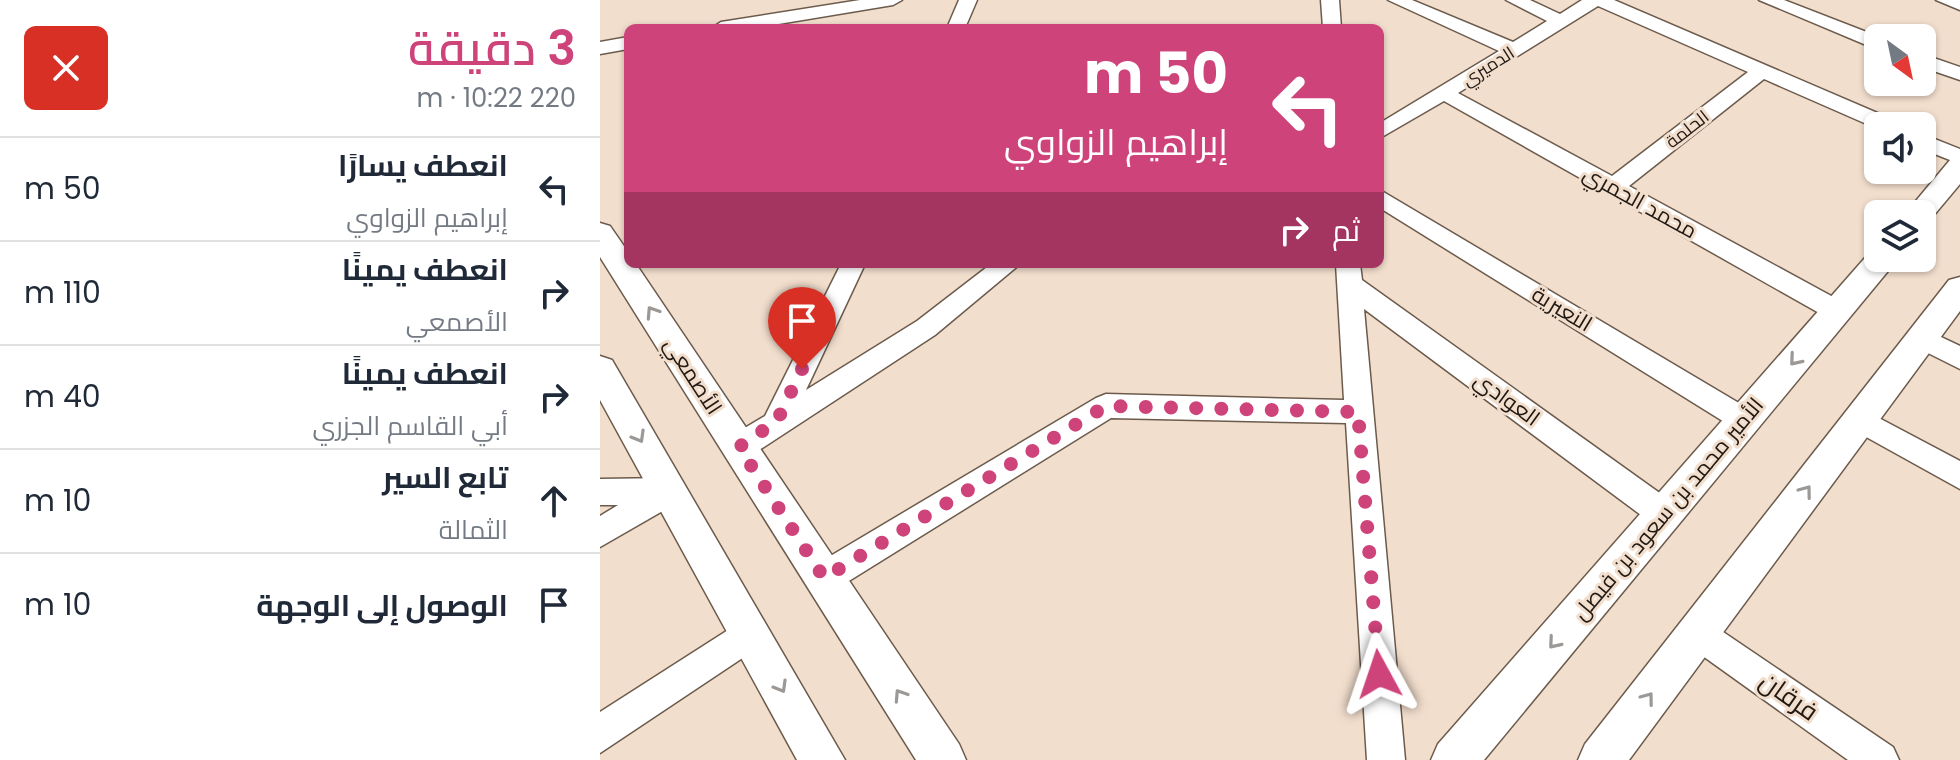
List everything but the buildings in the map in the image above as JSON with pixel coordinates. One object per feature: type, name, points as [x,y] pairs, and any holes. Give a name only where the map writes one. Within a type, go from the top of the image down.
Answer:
[{"type":"street","points":[[746,24],[893,0]]},
{"type":"street","points":[[958,24],[968,0]]},
{"type":"street","points":[[1330,0],[1332,24]]},
{"type":"street","points":[[1397,0],[1514,50]]},
{"type":"street","points":[[1515,0],[1561,21]]},
{"type":"street","points":[[1597,0],[1864,116]]},
{"type":"street","name":"الدميري","points":[[1384,130],[1597,0]]},
{"type":"street","points":[[1768,0],[1864,38]]},
{"type":"street","points":[[1945,0],[1960,5]]},
{"type":"street","points":[[600,48],[624,44]]},
{"type":"street","points":[[1936,65],[1960,74]]},
{"type":"street","name":"الحلمة","points":[[1613,187],[1762,71]]},
{"type":"street","name":"محمد الجمري","points":[[1444,93],[1837,311]]},
{"type":"street","points":[[1936,147],[1960,157]]},
{"type":"street","points":[[1931,200],[1960,166]]},
{"type":"street","name":"النعيرية","points":[[1384,200],[1744,420]]},
{"type":"street","name":"الأصمعي","points":[[600,233],[943,760]]},
{"type":"street","points":[[777,421],[851,268]]},
{"type":"street","points":[[739,447],[926,328],[1003,268]]},
{"type":"street","name":"الأمير محمد بن سعود بن فيصل","points":[[1454,760],[1870,272]]},
{"type":"street","points":[[1349,274],[1386,760]]},
{"type":"street","name":"العوادي","points":[[1349,274],[1664,514]]},
{"type":"street","points":[[1601,760],[1960,288]]},
{"type":"street","points":[[1922,338],[1960,358]]},
{"type":"street","points":[[600,369],[817,758]]},
{"type":"street","points":[[824,578],[1106,406],[1358,412]]},
{"type":"street","points":[[1860,420],[1960,476]]},
{"type":"street","points":[[600,492],[669,491]]},
{"type":"street","points":[[600,533],[669,491]]},
{"type":"street","name":"فرقان","points":[[1698,632],[1880,760]]},
{"type":"street","points":[[600,734],[750,633]]},
{"type":"route","points":[[802,369],[777,421],[739,447],[824,578],[1106,406],[1358,412],[1379,674]]}]
